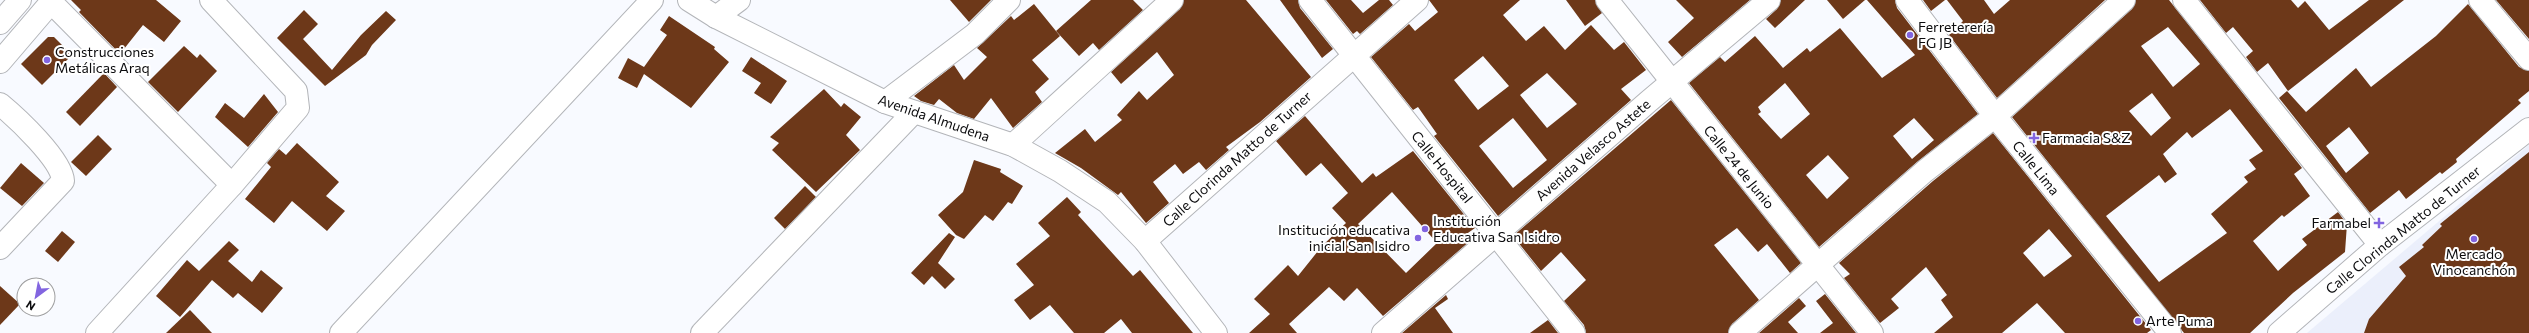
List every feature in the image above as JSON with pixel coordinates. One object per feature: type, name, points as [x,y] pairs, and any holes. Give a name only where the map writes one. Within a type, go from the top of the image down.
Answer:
[{"type":"street","points":[[0,23],[20,0]]},
{"type":"street","points":[[97,333],[232,185],[298,108],[296,91],[211,0]]},
{"type":"street","points":[[341,333],[652,0]]},
{"type":"street","name":"Avenida Almudena","points":[[689,0],[716,17],[885,102],[1013,145],[1060,171],[1107,202],[1145,241]]},
{"type":"street","points":[[716,17],[739,0]]},
{"type":"street","points":[[885,102],[975,34],[1009,0]]},
{"type":"street","points":[[1013,145],[1172,0]]},
{"type":"street","name":"Calle Hospital","points":[[1310,0],[1352,56],[1574,333]]},
{"type":"street","name":"Calle Clorinda Matto de Turner","points":[[1145,241],[1417,0]]},
{"type":"street","name":"Calle 24 de Junio","points":[[1607,0],[1671,83],[1820,265],[1872,333]]},
{"type":"street","name":"Avenida Velasco Astete","points":[[1383,333],[1769,0]]},
{"type":"street","name":"Calle Lima","points":[[1907,0],[1995,116],[2170,333]]},
{"type":"street","points":[[1740,333],[1820,265],[1925,171],[1995,116],[2124,0]]},
{"type":"street","points":[[2184,0],[2380,245]]},
{"type":"street","points":[[2480,0],[2529,59]]},
{"type":"street","points":[[0,62],[52,1],[232,185]]},
{"type":"street","points":[[0,104],[38,141],[63,173],[63,181],[0,248]]},
{"type":"street","points":[[702,333],[914,112]]},
{"type":"street","name":"Calle Clorinda Matto de Turner","points":[[2279,333],[2380,245],[2529,129]]},
{"type":"street","points":[[1145,241],[1216,333]]},
{"type":"shaded area","name":"Mercado Vinocanchón","points":[[2529,145],[2529,333],[2307,333]]},
{"type":"building","points":[[71,0],[156,0],[181,21],[164,42],[143,25],[120,54],[79,12],[81,10]]},
{"type":"building","points":[[950,0],[991,0],[969,22]]},
{"type":"building","points":[[1091,0],[1133,0],[1143,10],[1099,50],[1093,43],[1079,56],[1056,31]]},
{"type":"building","points":[[1184,0],[1246,0],[1311,77],[1260,122],[1226,147],[1229,150],[1206,170],[1199,162],[1183,174],[1175,164],[1153,182],[1169,203],[1146,223],[1121,192],[1118,195],[1081,168],[1055,153],[1085,129],[1095,142],[1122,120],[1117,115],[1139,91],[1147,100],[1174,75],[1157,52],[1121,84],[1111,72],[1180,9]]},
{"type":"building","points":[[1280,0],[1298,0],[1300,8],[1333,49],[1322,58]]},
{"type":"building","points":[[1326,0],[1351,0],[1363,13],[1379,0],[1389,0],[1393,5],[1360,34],[1357,31],[1353,34]]},
{"type":"building","points":[[1429,0],[1520,0],[1503,15],[1526,41],[1544,26],[1565,50],[1591,25],[1614,50],[1624,42],[1646,70],[1621,89],[1631,100],[1498,216],[1434,136],[1437,134],[1418,107],[1413,110],[1371,57],[1409,24],[1415,31],[1438,12]],"holes":[[[1483,56],[1509,86],[1478,110],[1454,80]],[[1547,73],[1577,104],[1547,128],[1520,95]],[[1513,118],[1547,160],[1513,188],[1479,146]]]},
{"type":"building","points":[[1566,0],[1595,0],[1602,13],[1585,26]]},
{"type":"building","points":[[1676,0],[1750,0],[1682,57],[1668,42],[1694,18]]},
{"type":"building","points":[[1781,0],[1805,0],[1775,28],[1766,19],[1777,9]]},
{"type":"building","points":[[1827,0],[1865,0],[1843,19]]},
{"type":"building","points":[[1867,0],[1895,0],[1897,8],[1978,114],[1917,162],[1819,247],[1689,83],[1720,57],[1725,62],[1755,36],[1783,68],[1807,48],[1810,52],[1840,28],[1882,78],[1915,55]],"holes":[[[1785,83],[1810,114],[1781,139],[1758,114],[1761,112],[1758,107]],[[1914,118],[1934,140],[1912,159],[1893,136]],[[1828,155],[1849,178],[1827,199],[1806,175]]]},
{"type":"building","points":[[1923,0],[1945,0],[1931,11]]},
{"type":"building","points":[[1947,0],[1984,0],[1994,14],[2010,0],[2105,0],[1997,98],[1949,35],[1963,21]]},
{"type":"building","points":[[2136,0],[2169,0],[2302,168],[2294,174],[2310,196],[2284,217],[2282,215],[2253,241],[2278,271],[2307,245],[2302,239],[2338,212],[2347,224],[2345,252],[2293,293],[2250,333],[2184,333],[2012,117],[2132,9]],"holes":[[[2168,27],[2200,64],[2173,87],[2141,46]],[[2152,93],[2171,118],[2151,136],[2129,111]],[[2230,109],[2263,151],[2249,160],[2256,169],[2244,177],[2248,182],[2211,214],[2227,233],[2159,282],[2106,216],[2159,175],[2165,183],[2177,174],[2163,154],[2187,132],[2192,138]]]},
{"type":"building","points":[[2200,0],[2291,0],[2298,8],[2305,1],[2329,30],[2369,0],[2404,0],[2288,91],[2268,63],[2257,72],[2246,57],[2253,51],[2233,27],[2226,33]]},
{"type":"building","points":[[2496,0],[2529,0],[2529,39]]},
{"type":"building","points":[[1034,4],[1060,36],[1032,60],[1049,79],[1035,92],[1042,102],[1013,128],[991,98],[974,119],[957,113],[939,99],[934,105],[921,101],[914,96],[954,65],[964,80],[987,57],[977,48],[1011,16],[1014,20]]},
{"type":"building","points":[[2468,4],[2519,67],[2529,71],[2529,91],[2518,100],[2521,103],[2456,159],[2457,162],[2442,174],[2440,172],[2406,199],[2399,190],[2370,213],[2279,98],[2287,91],[2306,112],[2356,68],[2371,87],[2436,36]],"holes":[[[2349,127],[2369,153],[2346,173],[2326,146]]]},
{"type":"building","points":[[304,10],[318,24],[303,39],[332,70],[361,35],[386,11],[396,20],[372,45],[366,55],[325,86],[277,38]]},
{"type":"building","points":[[669,16],[715,47],[714,49],[729,62],[691,108],[644,74],[637,88],[618,78],[628,58],[644,67],[667,35],[660,30]]},
{"type":"building","name":"Construcciones Metálicas Araq","points":[[48,37],[54,37],[72,55],[42,85],[21,64]]},
{"type":"building","points":[[184,46],[197,58],[200,54],[217,71],[178,112],[148,82]]},
{"type":"building","points":[[751,57],[787,81],[771,104],[754,93],[761,83],[742,71]]},
{"type":"building","points":[[104,73],[117,87],[80,126],[66,112]]},
{"type":"building","points":[[824,89],[841,107],[844,103],[861,117],[846,135],[860,150],[816,192],[772,150],[779,143],[770,137]]},
{"type":"building","points":[[264,94],[278,112],[248,147],[215,117],[225,103],[244,118]]},
{"type":"building","points":[[1671,100],[1801,263],[1790,273],[1767,244],[1758,252],[1737,228],[1714,245],[1759,300],[1732,324],[1728,333],[1586,333],[1584,325],[1564,301],[1586,280],[1561,252],[1541,271],[1513,236]]},
{"type":"building","points":[[1305,116],[1362,183],[1373,173],[1376,177],[1413,151],[1475,228],[1465,235],[1470,241],[1383,316],[1357,288],[1344,301],[1329,287],[1289,324],[1297,333],[1249,333],[1270,314],[1254,299],[1288,265],[1298,276],[1322,246],[1346,223],[1332,208],[1348,193],[1321,163],[1306,176],[1276,141]],"holes":[[[1392,192],[1437,243],[1406,273],[1358,224]]]},
{"type":"building","points":[[1993,133],[2151,330],[2147,333],[2065,333],[2037,303],[2002,333],[1934,333],[1953,317],[1941,300],[1947,295],[1926,267],[1891,299],[1899,308],[1880,323],[1844,278],[1850,274],[1839,263],[1933,181]],"holes":[[[2049,229],[2072,256],[2044,277],[2023,253]]]},
{"type":"building","points":[[98,135],[112,149],[86,176],[71,162]]},
{"type":"building","points":[[297,143],[339,182],[326,196],[345,211],[327,231],[292,201],[274,223],[245,199],[271,167],[267,163],[279,149],[286,155]]},
{"type":"building","name":"Mercado Vinocanchón","points":[[2529,152],[2529,333],[2364,333],[2369,319],[2406,276],[2399,267],[2424,247],[2422,245],[2442,226],[2440,224]]},
{"type":"building","points":[[974,160],[1001,169],[1000,172],[1023,186],[1012,204],[1008,202],[993,221],[985,215],[964,239],[956,235],[938,215],[963,192]]},
{"type":"building","points":[[21,163],[44,183],[22,206],[0,188]]},
{"type":"building","points":[[805,186],[816,197],[785,229],[774,218]]},
{"type":"building","points":[[1067,197],[1081,212],[1078,215],[1133,276],[1140,270],[1193,333],[1132,333],[1121,319],[1104,333],[1074,333],[1050,305],[1030,320],[1014,300],[1034,285],[1016,264],[1050,236],[1038,223]]},
{"type":"building","points":[[62,231],[75,242],[58,262],[45,251]]},
{"type":"building","points":[[949,233],[955,237],[938,263],[955,279],[945,289],[932,276],[924,285],[911,273]]},
{"type":"building","points":[[229,241],[239,250],[228,261],[252,282],[261,270],[283,288],[262,313],[238,293],[233,298],[212,280],[180,317],[156,296],[187,260],[199,271]]},
{"type":"building","points":[[0,286],[16,300],[16,308],[0,325]]},
{"type":"building","points":[[1825,294],[1856,333],[1820,333],[1833,323],[1816,301]]},
{"type":"building","points":[[1446,295],[1448,299],[1435,308],[1453,333],[1402,333]]},
{"type":"building","points":[[1799,298],[1806,306],[1788,322],[1798,333],[1759,333]]},
{"type":"building","points":[[190,310],[212,333],[166,333]]},
{"type":"building","points":[[1548,320],[1558,333],[1530,333]]},
{"type":"place","name":"Ferreterería FG JB","points":[[1910,35]]},
{"type":"place","name":"Construcciones Metálicas Araq","points":[[47,60]]},
{"type":"place","name":"Farmacia S&Z","points":[[2034,138]]},
{"type":"place","name":"Farmabel","points":[[2379,223]]},
{"type":"place","name":"Institución Educativa San Isidro","points":[[1425,229]]},
{"type":"place","name":"Institución educativa inicial San Isidro","points":[[1418,238]]},
{"type":"place","name":"Mercado Vinocanchón","points":[[2474,239]]},
{"type":"place","name":"Arte Puma","points":[[2138,321]]}]
